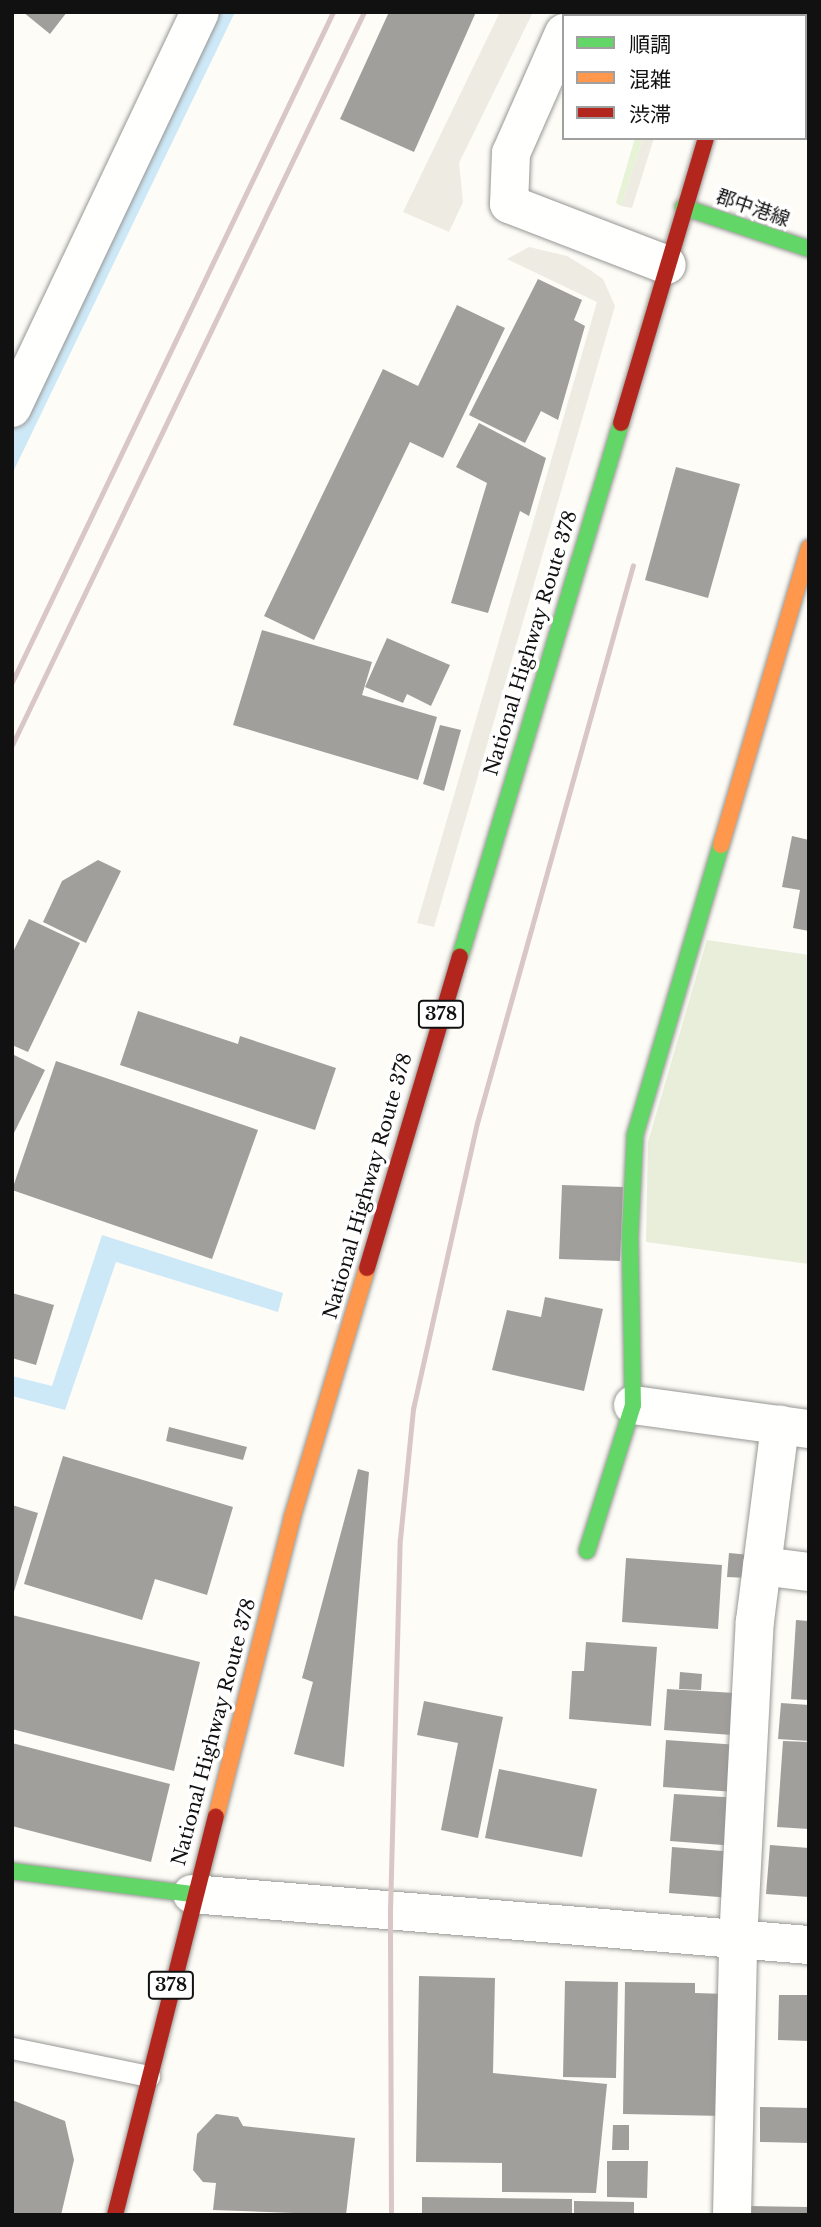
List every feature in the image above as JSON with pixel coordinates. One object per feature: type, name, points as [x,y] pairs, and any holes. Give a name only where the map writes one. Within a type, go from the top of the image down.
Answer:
[{"type":"main road","name":"National Highway Route 378","points":[[115,2215],[192,1894],[296,1505],[683,207],[705,140]]},
{"type":"main road","name":"郡中港線","points":[[683,207],[809,249]]},
{"type":"main road","points":[[587,1551],[633,1405],[629,1264],[635,1135],[809,548]]},
{"type":"main road","points":[[12,1871],[192,1894]]},
{"type":"street","points":[[12,408],[200,12]]},
{"type":"street","points":[[562,38],[511,153],[509,204],[667,265]]},
{"type":"street","points":[[633,1405],[794,1427],[762,1566],[737,1941],[732,2215]]},
{"type":"street","points":[[762,1566],[809,1572]]},
{"type":"street","points":[[192,1894],[809,1945]]},
{"type":"lane","points":[[12,2048],[149,2076]]},
{"type":"green space","points":[[634,140],[642,140],[621,206],[616,203]]},
{"type":"green space","points":[[707,940],[809,955],[809,1264],[646,1242],[648,1142]]},
{"type":"shaded area","points":[[500,12],[533,12],[459,163],[463,202],[449,232],[403,212]]},
{"type":"shaded area","points":[[642,140],[653,140],[632,208],[621,206]]},
{"type":"shaded area","points":[[529,247],[567,256],[590,270],[603,279],[615,306],[434,927],[417,923],[597,302],[507,259]]},
{"type":"water","points":[[209,12],[235,12],[12,474],[12,418]]},
{"type":"water","points":[[102,1235],[283,1293],[278,1312],[116,1262],[65,1410],[12,1396],[12,1376],[52,1386]]},
{"type":"building","points":[[23,12],[67,12],[50,34]]},
{"type":"building","points":[[389,12],[476,12],[414,152],[340,119]]},
{"type":"building","points":[[538,279],[582,300],[574,320],[585,326],[558,420],[541,411],[525,443],[469,415]]},
{"type":"building","points":[[457,305],[505,328],[443,458],[410,442],[314,640],[264,616],[383,369],[418,386]]},
{"type":"building","points":[[479,423],[546,458],[529,516],[520,511],[488,613],[451,603],[487,483],[456,467]]},
{"type":"building","points":[[676,467],[740,484],[708,598],[645,580]]},
{"type":"building","points":[[262,630],[372,662],[362,695],[437,717],[418,780],[233,725]]},
{"type":"building","points":[[387,638],[450,665],[431,706],[407,694],[403,703],[365,687]]},
{"type":"building","points":[[440,725],[461,730],[444,791],[423,784]]},
{"type":"building","points":[[792,836],[809,840],[809,931],[793,928],[800,890],[782,887]]},
{"type":"building","points":[[98,860],[121,871],[86,943],[43,922],[62,881]]},
{"type":"building","points":[[29,919],[80,943],[28,1052],[12,1045],[12,954]]},
{"type":"building","points":[[138,1011],[238,1044],[240,1036],[336,1068],[315,1130],[120,1065]]},
{"type":"building","points":[[12,1054],[45,1070],[12,1137]]},
{"type":"building","points":[[56,1061],[258,1130],[212,1259],[12,1190]]},
{"type":"building","points":[[562,1185],[623,1187],[620,1261],[559,1259]]},
{"type":"building","points":[[12,1293],[54,1305],[36,1365],[12,1358]]},
{"type":"building","points":[[545,1297],[603,1309],[584,1391],[492,1370],[507,1310],[541,1317]]},
{"type":"building","points":[[169,1427],[247,1447],[243,1460],[166,1441]]},
{"type":"building","points":[[63,1456],[233,1507],[207,1595],[155,1579],[142,1620],[24,1584]]},
{"type":"building","points":[[358,1469],[369,1472],[344,1767],[294,1754],[313,1682],[302,1678]]},
{"type":"building","points":[[12,1505],[38,1513],[13,1595],[12,1595]]},
{"type":"building","points":[[729,1553],[750,1555],[748,1578],[727,1577]]},
{"type":"building","points":[[626,1558],[722,1565],[718,1629],[622,1622]]},
{"type":"building","points":[[12,1615],[200,1662],[174,1771],[12,1729]]},
{"type":"building","points":[[796,1620],[809,1621],[809,1700],[791,1699]]},
{"type":"building","points":[[586,1642],[657,1647],[651,1726],[569,1719],[572,1671],[584,1671]]},
{"type":"building","points":[[680,1672],[702,1674],[701,1690],[679,1689]]},
{"type":"building","points":[[667,1689],[735,1693],[732,1735],[664,1730]]},
{"type":"building","points":[[424,1701],[503,1717],[478,1838],[441,1830],[458,1743],[417,1735]]},
{"type":"building","points":[[781,1703],[809,1705],[809,1741],[778,1739]]},
{"type":"building","points":[[666,1740],[739,1745],[735,1792],[663,1787]]},
{"type":"building","points":[[783,1741],[809,1742],[809,1829],[777,1827]]},
{"type":"building","points":[[12,1743],[170,1784],[151,1862],[12,1826]]},
{"type":"building","points":[[499,1769],[597,1789],[582,1857],[485,1838]]},
{"type":"building","points":[[674,1794],[740,1798],[736,1846],[670,1841]]},
{"type":"building","points":[[770,1845],[809,1848],[809,1897],[766,1894]]},
{"type":"building","points":[[672,1847],[735,1852],[731,1898],[669,1893]]},
{"type":"building","points":[[419,1976],[495,1978],[493,2073],[607,2084],[596,2193],[502,2192],[502,2163],[416,2162]]},
{"type":"building","points":[[565,1981],[618,1982],[616,2078],[563,2077]]},
{"type":"building","points":[[625,1982],[695,1983],[695,1993],[726,1994],[724,2116],[623,2114]]},
{"type":"building","points":[[779,1995],[809,1995],[809,2041],[778,2040]]},
{"type":"building","points":[[12,2100],[65,2121],[74,2160],[61,2215],[12,2215]]},
{"type":"building","points":[[760,2107],[809,2108],[809,2143],[760,2142]]},
{"type":"building","points":[[216,2114],[238,2117],[243,2126],[355,2138],[346,2215],[213,2210],[216,2183],[203,2182],[193,2170],[197,2134]]},
{"type":"building","points":[[613,2125],[629,2125],[629,2150],[612,2150]]},
{"type":"building","points":[[607,2161],[648,2161],[647,2198],[607,2197]]},
{"type":"building","points":[[422,2197],[572,2199],[572,2215],[422,2215]]},
{"type":"building","points":[[574,2201],[634,2202],[634,2215],[574,2215]]},
{"type":"building","points":[[748,2206],[809,2207],[809,2215],[748,2215]]},
{"type":"railway","points":[[12,682],[333,12]]},
{"type":"railway","points":[[12,745],[364,12]]},
{"type":"railway","points":[[391,2215],[390,1911],[400,1539],[413,1409],[477,1123],[633,565]]},
{"type":"traffic: fast","points":[[683,207],[809,249]]},
{"type":"traffic: fast","points":[[460,957],[621,423]]},
{"type":"traffic: fast","points":[[587,1551],[633,1405],[630,1238],[635,1135],[721,845]]},
{"type":"traffic: fast","points":[[12,1871],[192,1894]]},
{"type":"traffic: slow","points":[[721,845],[809,548]]},
{"type":"traffic: slow","points":[[216,1817],[292,1518],[367,1268]]},
{"type":"traffic: jam","points":[[621,423],[705,140]]},
{"type":"traffic: jam","points":[[367,1268],[460,957]]},
{"type":"traffic: jam","points":[[115,2215],[216,1817]]}]
